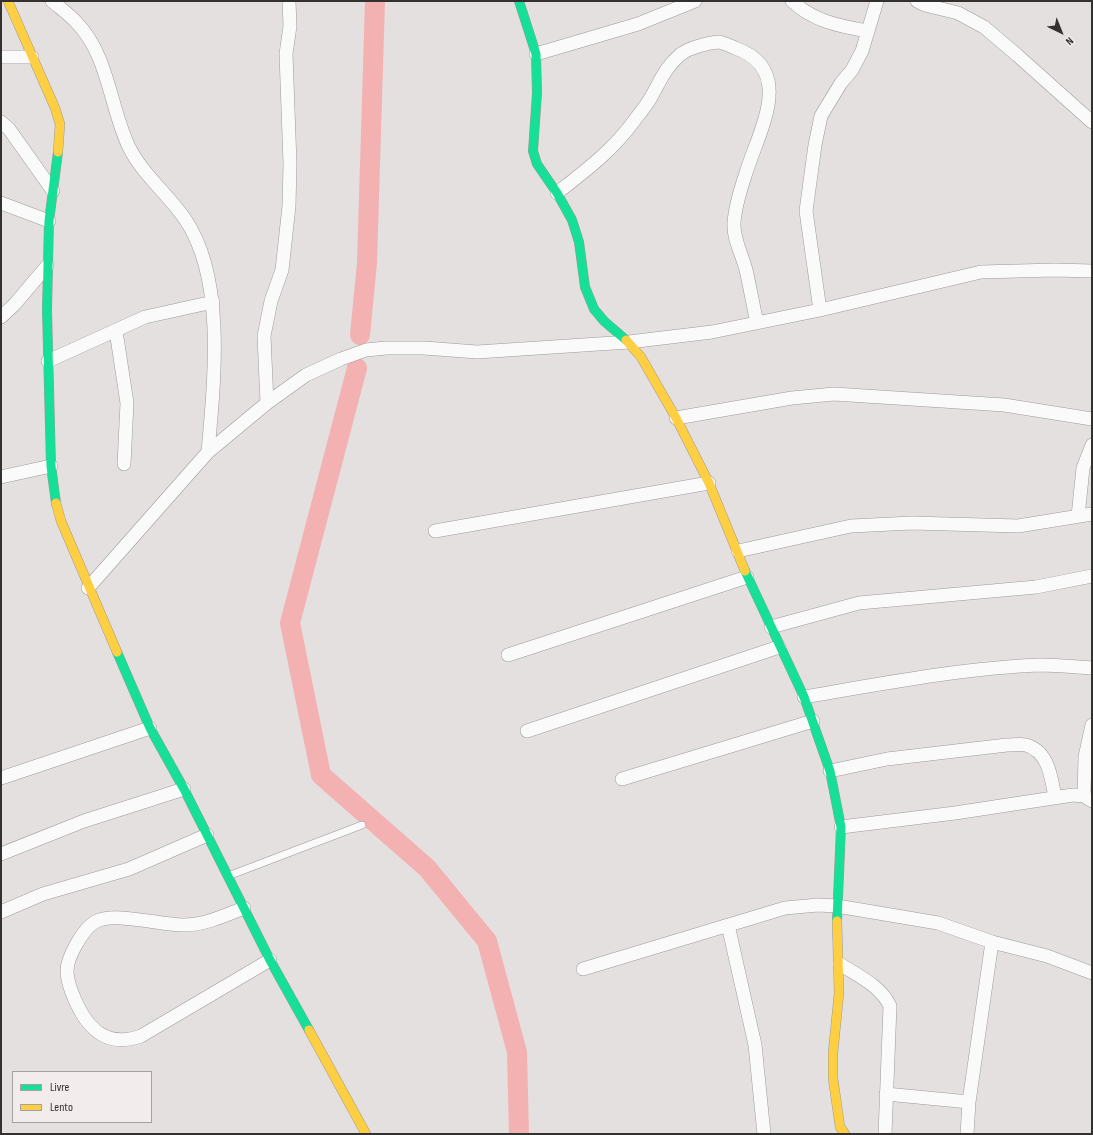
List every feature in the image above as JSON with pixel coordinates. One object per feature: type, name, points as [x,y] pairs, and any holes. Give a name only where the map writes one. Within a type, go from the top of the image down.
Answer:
[{"type":"street","points":[[8,1],[55,108],[60,124],[60,137],[49,221],[47,266],[51,466],[55,501],[60,521],[150,728],[184,789],[270,960],[341,1085],[366,1134]]},
{"type":"street","points":[[52,1],[78,23],[91,42],[99,59],[128,144],[137,161],[185,219],[204,255],[213,302],[213,374],[208,452]]},
{"type":"street","points":[[267,403],[264,336],[271,301],[282,270],[289,206],[290,164],[286,54],[290,26],[289,1]]},
{"type":"street","points":[[518,1],[536,54],[537,93],[533,151],[537,164],[557,193],[572,220],[579,242],[585,287],[594,309],[604,321],[629,342],[641,357],[676,418],[709,483],[738,551],[747,577],[804,697],[830,771],[841,827],[838,906],[840,964],[839,993],[833,1053],[833,1078],[840,1126],[845,1134]]},
{"type":"street","points":[[536,54],[638,24],[695,1]]},
{"type":"street","points":[[792,1],[808,14],[821,20],[835,25],[867,31]]},
{"type":"street","points":[[820,310],[806,211],[815,145],[821,116],[862,51],[877,1]]},
{"type":"street","points":[[917,1],[925,5],[958,13],[984,28],[1017,55],[1092,122]]},
{"type":"street","points":[[557,193],[596,162],[616,143],[650,99],[671,62],[682,53],[697,47],[719,42],[742,50],[763,68],[768,80],[770,91],[768,111],[744,176],[734,224],[736,241],[746,269],[757,323]]},
{"type":"street","points":[[1,57],[32,57]]},
{"type":"street","points":[[1,122],[10,129],[53,191]]},
{"type":"street","points":[[1,203],[49,221]]},
{"type":"street","points":[[1,317],[14,305],[47,266]]},
{"type":"street","points":[[88,588],[208,452],[267,403],[306,375],[341,358],[366,350],[416,348],[477,352],[629,342],[712,332],[820,310],[982,272],[1055,270],[1092,271]]},
{"type":"street","points":[[48,361],[145,317],[213,302]]},
{"type":"street","points":[[116,331],[127,402],[124,464]]},
{"type":"street","points":[[676,418],[792,398],[834,394],[1004,405],[1092,418]]},
{"type":"street","points":[[1078,516],[1081,475],[1092,445]]},
{"type":"street","points":[[1,477],[51,466]]},
{"type":"street","points":[[435,531],[709,483]]},
{"type":"street","points":[[738,551],[851,526],[912,523],[1018,526],[1092,514]]},
{"type":"street","points":[[771,627],[859,603],[1036,586],[1092,576]]},
{"type":"street","points":[[508,656],[747,577]]},
{"type":"street","points":[[527,731],[779,647]]},
{"type":"street","points":[[804,697],[884,683],[970,672],[1040,665],[1092,668]]},
{"type":"street","points":[[622,779],[813,721]]},
{"type":"street","points":[[841,827],[955,814],[1055,797],[1073,795],[1088,798],[1085,756],[1092,725]]},
{"type":"street","points":[[1,778],[150,728]]},
{"type":"street","points":[[830,771],[887,759],[1007,745],[1026,745],[1040,753],[1049,768],[1055,797]]},
{"type":"street","points":[[1,854],[84,821],[184,789]]},
{"type":"street","points":[[1,912],[43,894],[129,869],[207,835]]},
{"type":"street","points":[[583,969],[785,908],[818,905],[838,906],[938,923],[992,942],[1047,956],[1092,973]]},
{"type":"street","points":[[244,908],[201,924],[182,925],[112,917],[96,922],[83,934],[72,952],[67,970],[70,987],[79,1010],[93,1030],[117,1040],[131,1040],[270,960]]},
{"type":"street","points":[[728,924],[755,1046],[764,1134]]},
{"type":"street","points":[[967,1134],[969,1102],[992,942]]},
{"type":"street","points":[[840,964],[877,988],[885,996],[890,1006],[885,1134]]},
{"type":"street","points":[[886,1094],[969,1102]]},
{"type":"lane","points":[[228,876],[362,825]]},
{"type":"waterway","points":[[360,335],[367,263],[375,1]]},
{"type":"waterway","points":[[357,368],[290,623],[321,775],[427,868],[487,941],[517,1052],[519,1134]]},
{"type":"traffic: fast","points":[[519,1],[536,54],[537,93],[533,151],[537,164],[557,193],[572,220],[579,242],[585,287],[594,309],[604,321],[626,340]]},
{"type":"traffic: fast","points":[[56,503],[51,466],[47,310],[49,221],[58,152]]},
{"type":"traffic: fast","points":[[745,571],[804,697],[830,771],[841,827],[837,921]]},
{"type":"traffic: fast","points":[[117,652],[150,728],[184,789],[270,960],[309,1030]]},
{"type":"traffic: slow","points":[[8,1],[55,108],[60,124],[58,152]]},
{"type":"traffic: slow","points":[[626,340],[641,357],[676,418],[709,483],[745,571]]},
{"type":"traffic: slow","points":[[56,503],[61,521],[117,652]]},
{"type":"traffic: slow","points":[[837,921],[839,993],[833,1053],[833,1078],[840,1127],[845,1134]]},
{"type":"traffic: slow","points":[[309,1030],[366,1134]]}]
